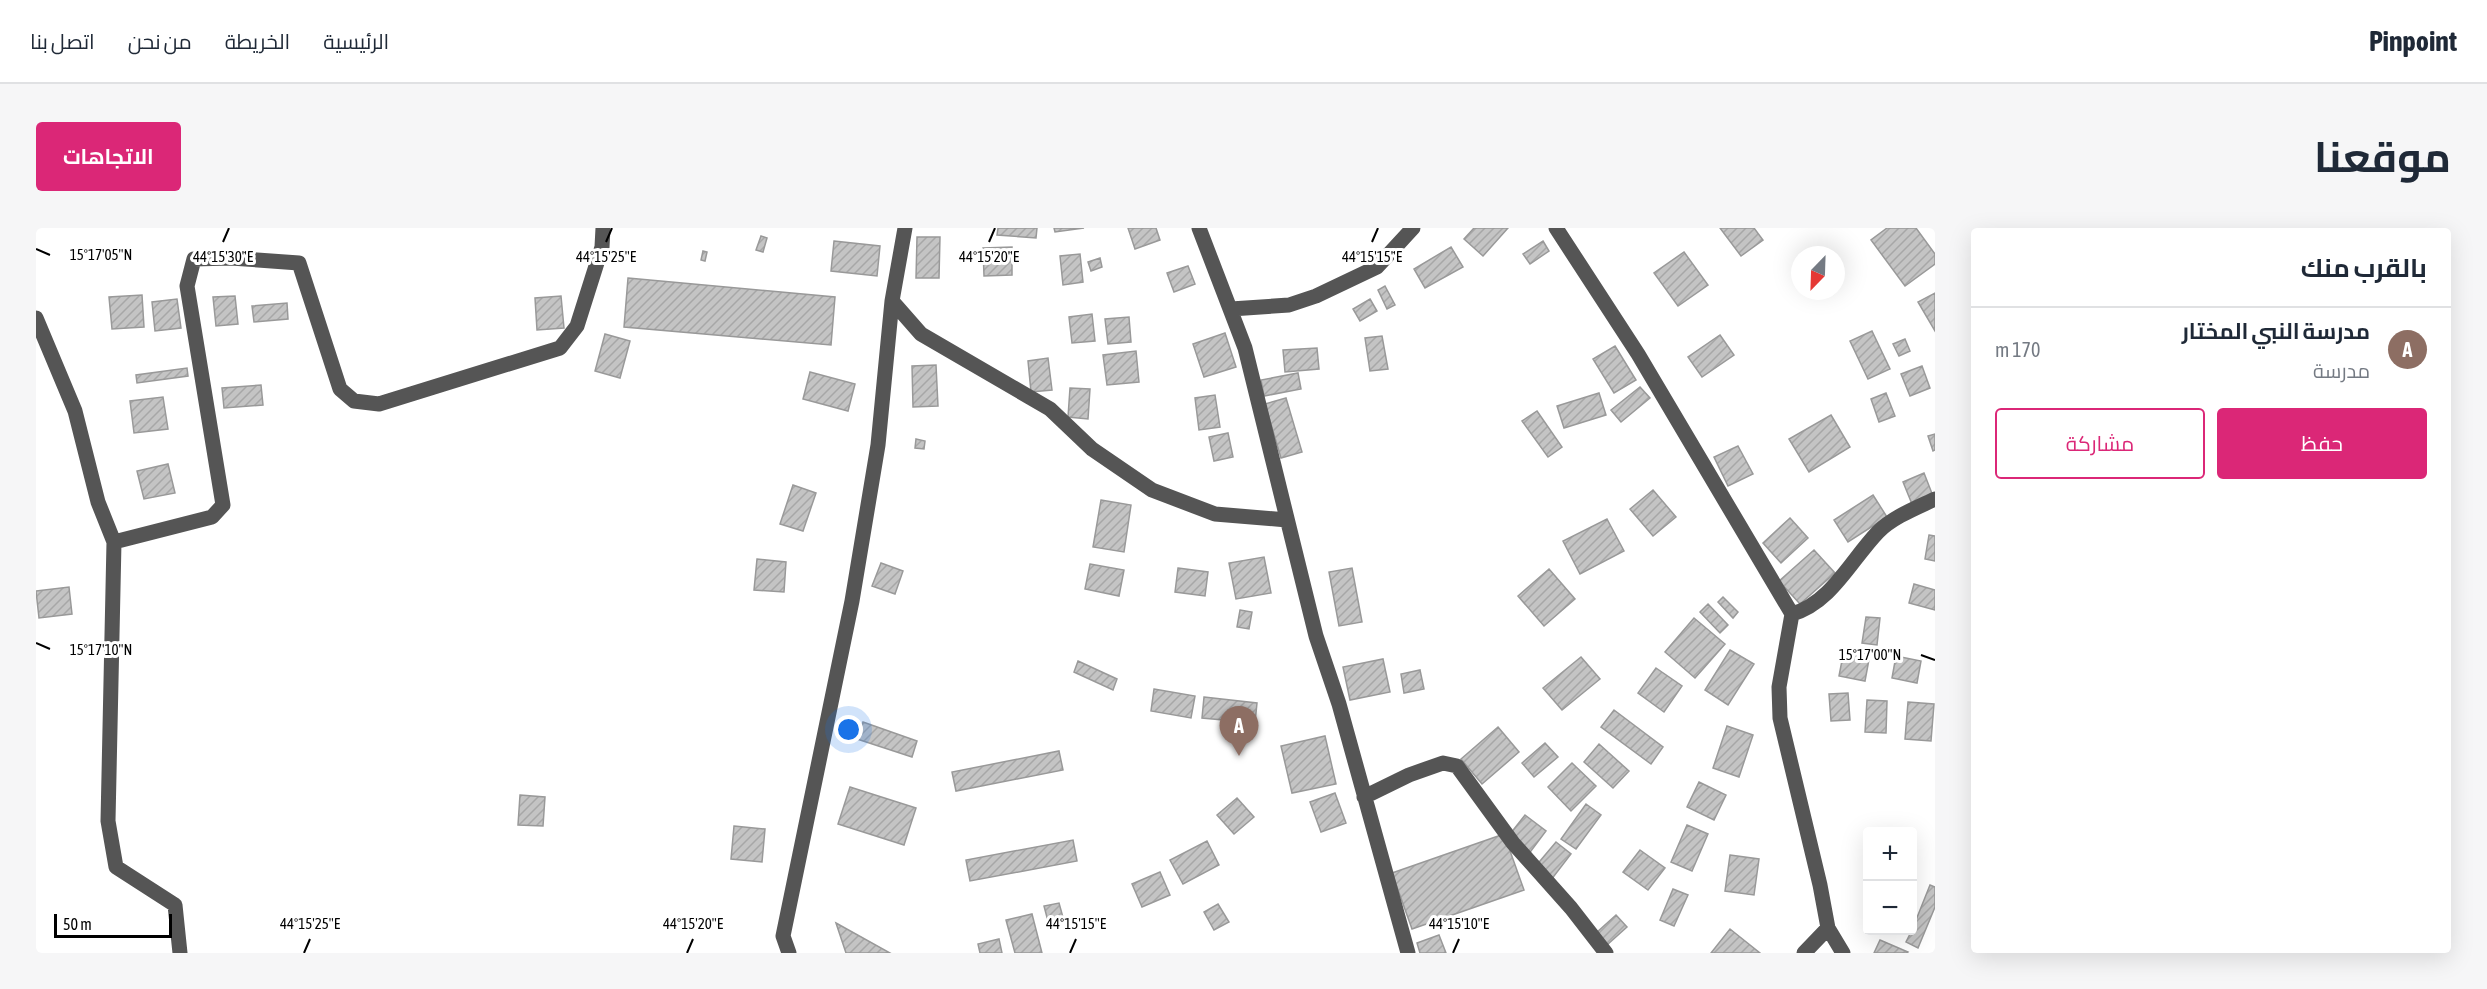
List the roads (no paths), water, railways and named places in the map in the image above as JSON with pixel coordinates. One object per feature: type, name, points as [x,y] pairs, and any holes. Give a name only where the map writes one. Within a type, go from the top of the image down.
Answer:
[{"type":"street","points":[[114,542],[212,517],[223,505],[187,286],[194,259],[231,258],[299,263],[340,389],[354,401],[379,404],[560,348],[577,326],[602,247],[603,228]]},
{"type":"street","points":[[789,953],[783,936],[854,590],[878,445],[892,301],[904,228]]},
{"type":"street","points":[[1199,228],[1245,348],[1317,636],[1339,704],[1408,953]]},
{"type":"street","points":[[1230,309],[1289,305],[1316,296],[1377,267],[1413,228]]},
{"type":"street","points":[[1556,228],[1590,284],[1638,354],[1792,614],[1779,687],[1780,718],[1828,928],[1843,953]]},
{"type":"street","points":[[892,301],[921,334],[1050,409],[1092,449],[1152,490],[1215,514],[1287,520]]},
{"type":"street","points":[[36,318],[75,411],[98,502],[114,542],[108,821],[116,867],[175,905],[180,953]]},
{"type":"street","points":[[1792,614],[1807,610],[1821,600],[1880,531],[1906,513],[1935,499]]},
{"type":"street","points":[[1364,797],[1408,775],[1443,763],[1457,766],[1513,843],[1571,908],[1606,953]]},
{"type":"street","points":[[1804,953],[1828,928]]},
{"type":"place","name":"مدرسة النبي المختار","points":[[1239,756]]}]
